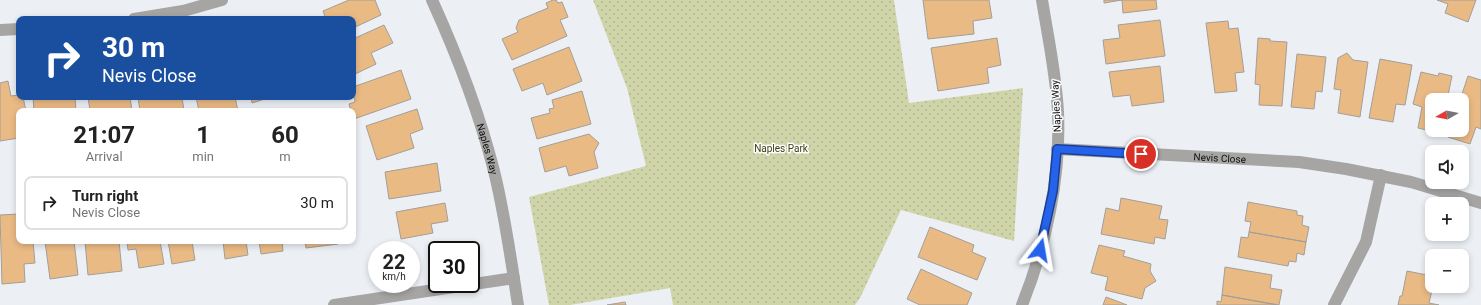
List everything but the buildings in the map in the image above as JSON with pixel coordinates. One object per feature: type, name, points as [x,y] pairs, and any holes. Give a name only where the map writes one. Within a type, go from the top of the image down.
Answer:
[{"type":"street","points":[[152,16],[183,11],[222,0]]},
{"type":"street","name":"Naples Way","points":[[432,0],[453,48],[481,128],[500,201],[518,305]]},
{"type":"street","name":"Naples Way","points":[[1022,305],[1033,277],[1044,236],[1053,191],[1057,149],[1056,93],[1042,0]]},
{"type":"street","points":[[0,30],[16,29]]},
{"type":"street","name":"Nevis Close","points":[[1057,149],[1272,160],[1346,169],[1381,175],[1435,188],[1481,203]]},
{"type":"street","points":[[1334,305],[1366,242],[1381,175]]},
{"type":"street","points":[[334,305],[514,278]]},
{"type":"green space","name":"Naples Park","points":[[593,0],[894,0],[909,103],[1023,88],[1014,241],[901,210],[860,298],[855,305],[673,305],[670,288],[570,305],[549,305],[529,197],[646,166],[627,88]]},
{"type":"route","points":[[1040,250],[1053,191],[1057,149],[1141,154]]}]
